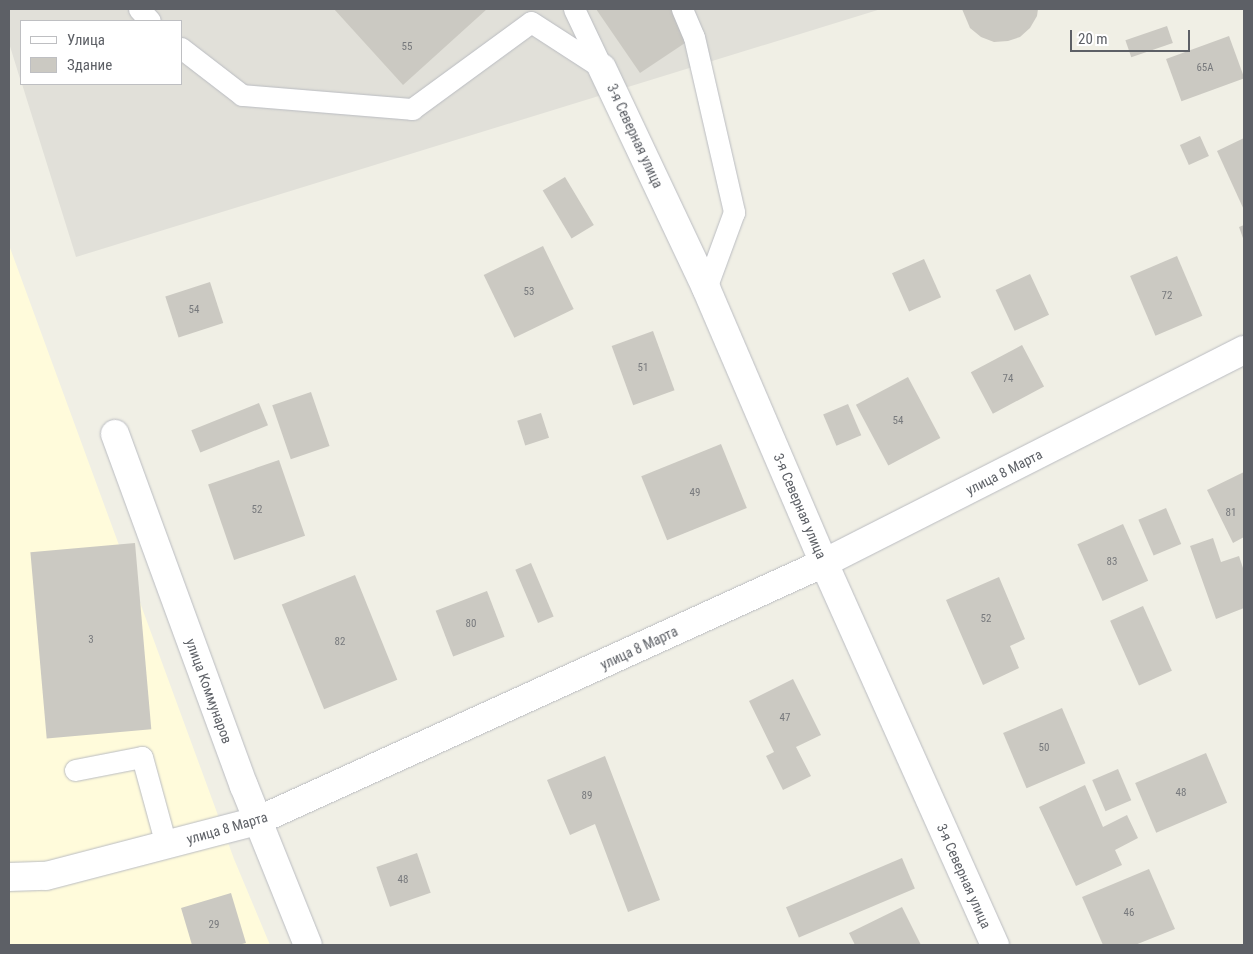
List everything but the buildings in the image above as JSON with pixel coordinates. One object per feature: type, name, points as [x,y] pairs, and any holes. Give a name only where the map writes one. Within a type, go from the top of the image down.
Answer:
[{"type":"street","name":"3-я Северная улица","points":[[602,68],[706,288],[824,563],[995,945]]},
{"type":"street","name":"улица 8 Марта","points":[[9,877],[46,876],[258,822],[824,563],[1244,350]]},
{"type":"street","name":"улица Коммунаров","points":[[115,434],[258,822],[308,945]]},
{"type":"lane","points":[[139,9],[149,20]]},
{"type":"lane","points":[[574,9],[602,68]]},
{"type":"lane","points":[[682,9],[694,36],[734,212],[706,288]]},
{"type":"lane","points":[[182,49],[242,95],[412,110],[531,22],[602,68]]},
{"type":"lane","points":[[76,770],[142,757],[166,845]]},
{"type":"shaded area","points":[[9,9],[881,9],[76,257],[22,85],[182,85],[182,20],[20,20],[20,79],[9,43]]},
{"type":"shaded area","points":[[9,245],[234,859],[270,945],[9,945]]}]
